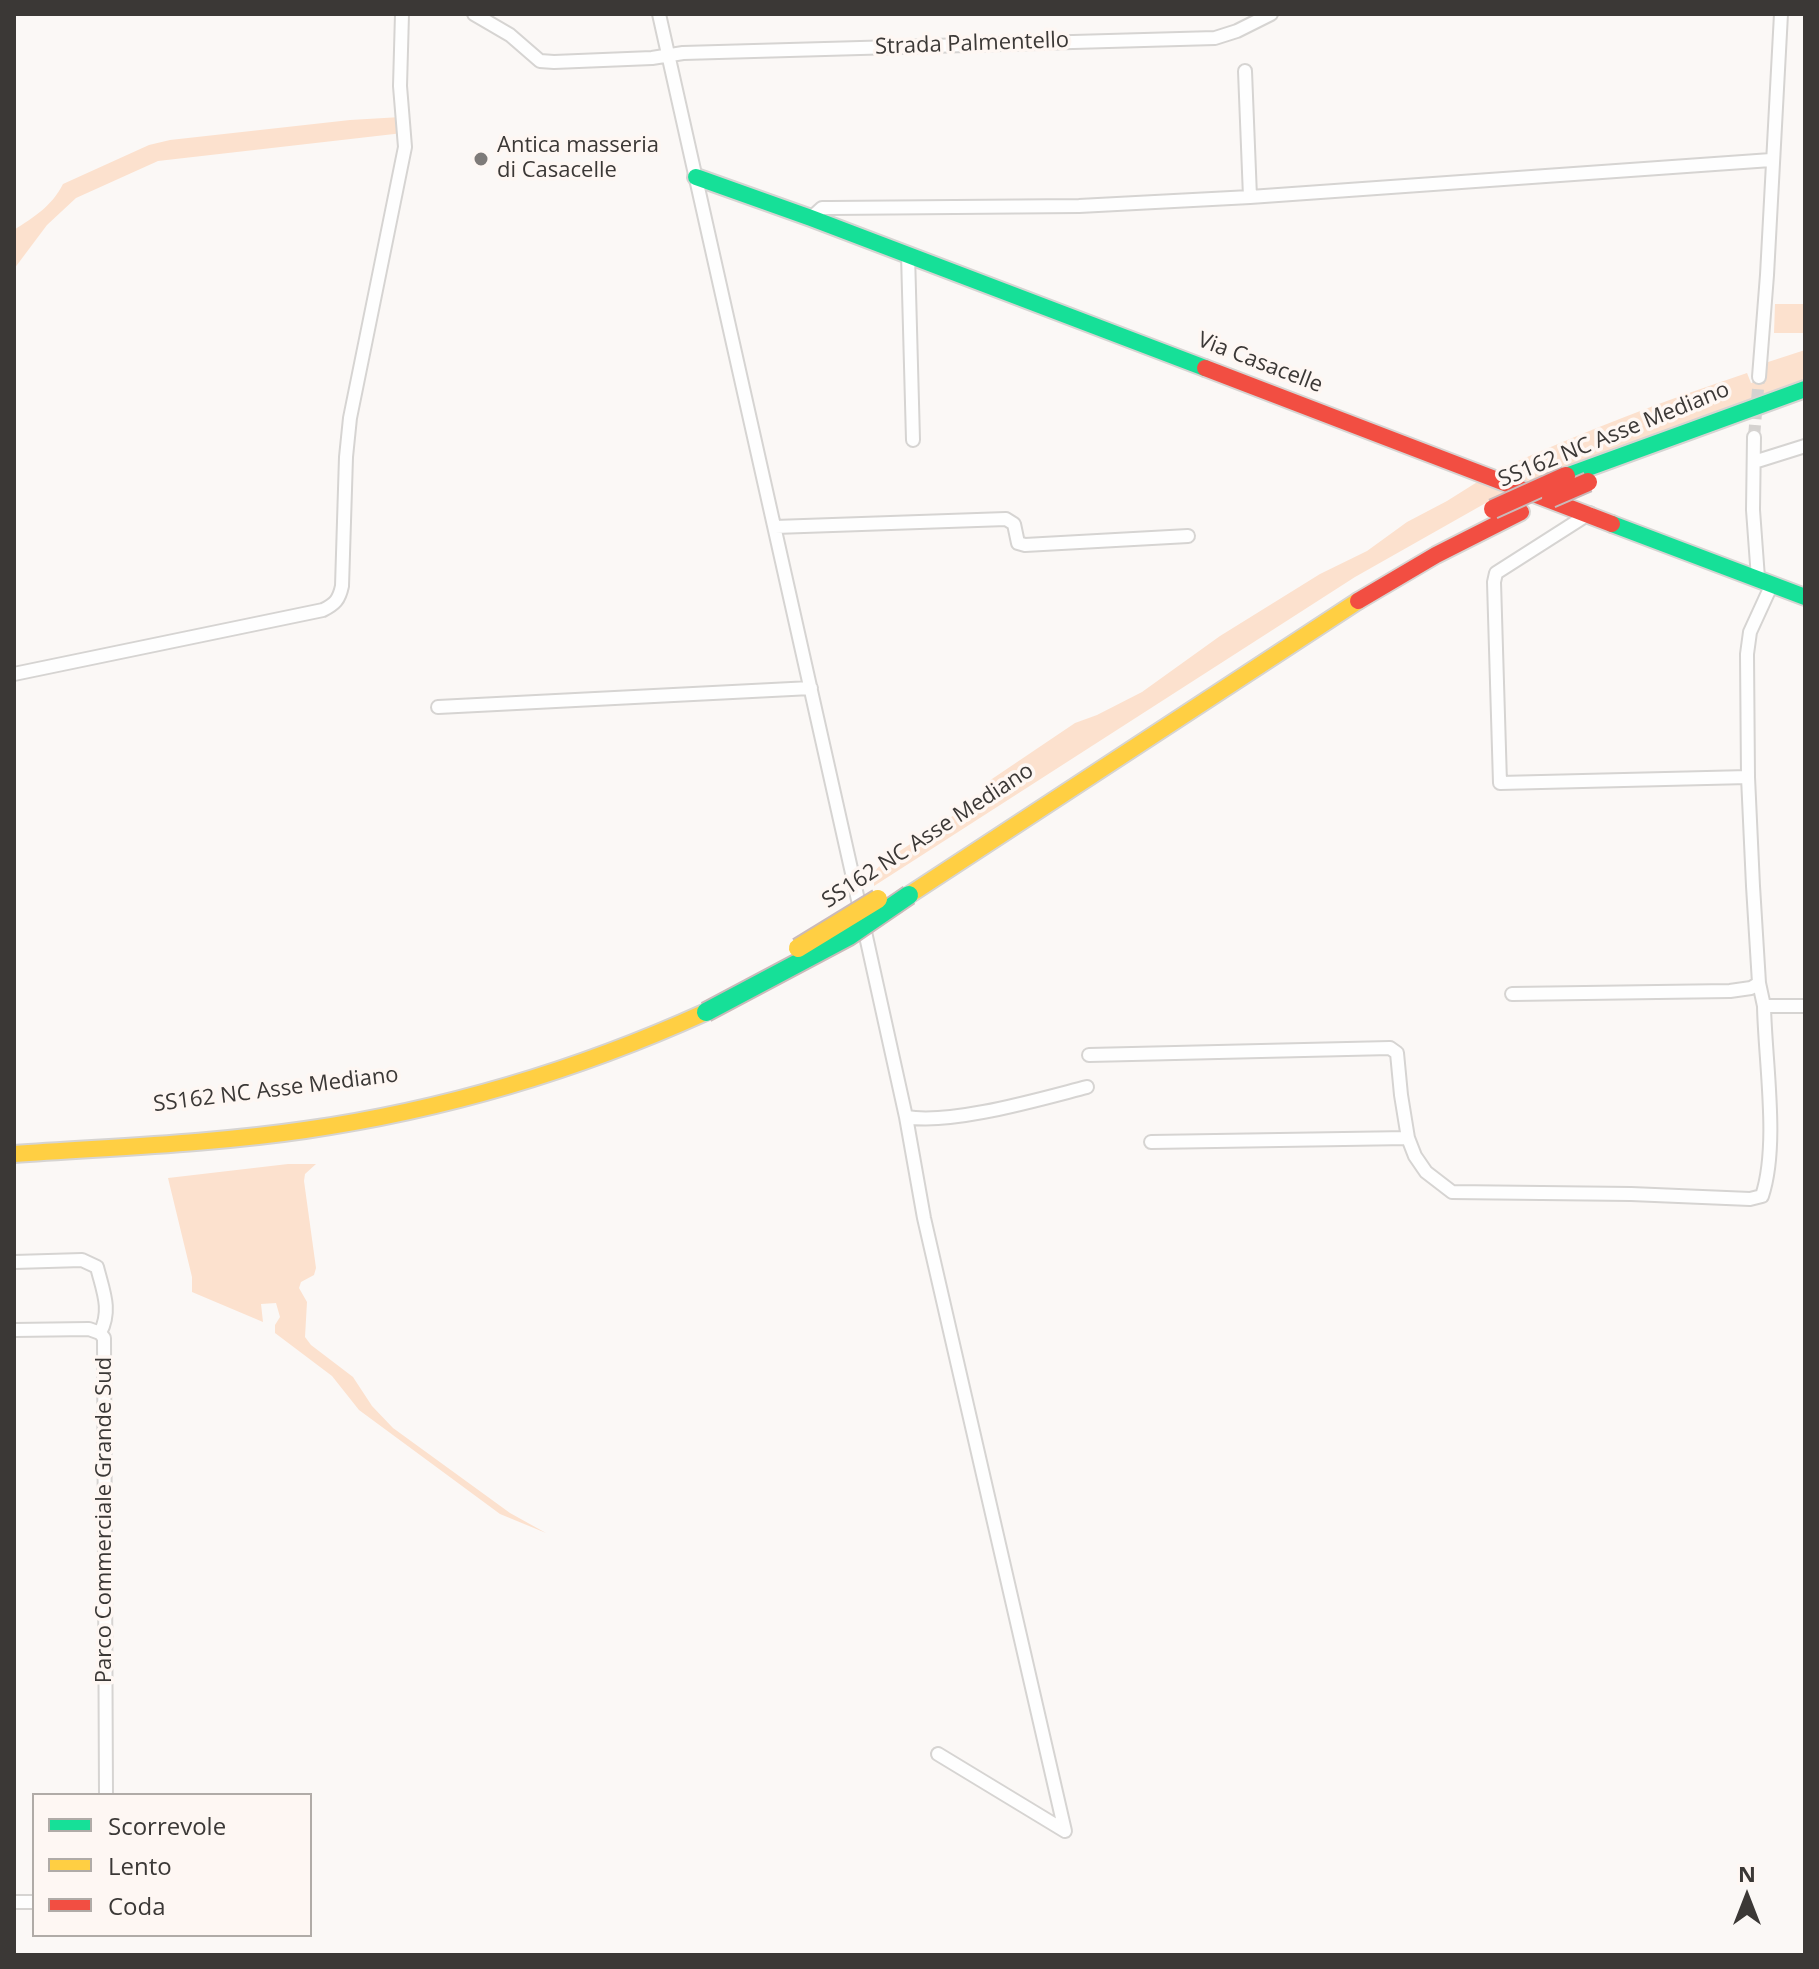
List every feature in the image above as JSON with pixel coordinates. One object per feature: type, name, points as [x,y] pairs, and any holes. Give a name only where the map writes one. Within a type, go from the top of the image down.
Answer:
[{"type":"main road","name":"Via Casacelle","points":[[696,177],[908,254],[1805,597]]},
{"type":"main road","name":"SS162 NC Asse Mediano","points":[[906,889],[1334,599],[1493,509],[1566,476],[1805,389]]},
{"type":"main road","name":"SS162 NC Asse Mediano","points":[[14,1154],[350,1109],[522,1077],[596,1044],[703,1006],[792,951],[906,889],[1366,596],[1436,555],[1588,482],[1805,403]]},
{"type":"main road","name":"SS162 NC Asse Mediano","points":[[14,1140],[165,1136]]},
{"type":"street","points":[[14,674],[323,610],[336,604],[340,597],[350,418],[405,147],[400,86],[402,14]]},
{"type":"street","name":"Strada Palmentello","points":[[474,14],[510,35],[540,61],[1215,38],[1271,14]]},
{"type":"street","points":[[659,14],[906,1117],[924,1218],[1065,1831],[938,1754]]},
{"type":"street","points":[[1759,377],[1781,14]]},
{"type":"street","points":[[1245,71],[1250,197]]},
{"type":"street","points":[[811,218],[822,208],[1079,206],[1771,160]]},
{"type":"street","points":[[908,254],[913,440]]},
{"type":"street","points":[[1089,1055],[1390,1048],[1397,1053],[1408,1138],[1415,1156],[1426,1172],[1452,1192],[1750,1199],[1762,1196],[1767,1181],[1769,1114],[1748,777],[1747,654],[1765,581],[1753,510],[1754,437]]},
{"type":"street","points":[[1754,462],[1805,446]]},
{"type":"street","points":[[1590,513],[1496,573],[1500,783],[1748,777]]},
{"type":"street","points":[[775,527],[1006,519],[1013,521],[1018,543],[1025,545],[1188,536]]},
{"type":"street","points":[[438,707],[811,688]]},
{"type":"street","points":[[1512,994],[1730,991],[1751,988],[1759,983]]},
{"type":"street","points":[[1764,1006],[1805,1006]]},
{"type":"street","points":[[906,1117],[919,1119],[973,1113],[1087,1087]]},
{"type":"street","points":[[1151,1142],[1408,1138]]},
{"type":"street","points":[[14,1262],[82,1260],[97,1267],[107,1305],[106,1320],[100,1333]]},
{"type":"street","name":"Parco Commerciale Grande Sud","points":[[14,1330],[89,1329],[100,1333],[105,1348],[106,1793]]},
{"type":"shaded area","points":[[401,117],[403,133],[158,161],[76,198],[47,225],[14,269],[14,230],[48,205],[63,184],[149,145],[350,120]]},
{"type":"shaded area","points":[[1775,304],[1805,304],[1805,333],[1774,333]]},
{"type":"shaded area","points":[[1805,350],[1805,381],[1529,484],[1508,476],[1502,468],[1623,418],[1747,373],[1751,383],[1764,380],[1765,363]]},
{"type":"shaded area","points":[[1482,479],[1507,491],[1355,577],[874,886],[874,872],[883,862],[980,798],[986,783],[1075,723],[1142,692],[1220,636],[1320,574],[1367,551],[1407,522]]},
{"type":"shaded area","points":[[288,1164],[316,1164],[305,1174],[304,1181],[316,1268],[314,1275],[301,1282],[299,1288],[307,1302],[305,1337],[353,1377],[372,1406],[393,1428],[510,1513],[546,1533],[500,1514],[359,1410],[332,1376],[275,1333],[280,1317],[276,1303],[261,1304],[263,1322],[192,1292],[192,1277],[168,1178]]},
{"type":"tunnel","points":[[1754,437],[1759,377]]},
{"type":"traffic: fast","points":[[696,177],[1205,368]]},
{"type":"traffic: fast","points":[[1566,476],[1805,389]]},
{"type":"traffic: fast","points":[[1612,524],[1805,597]]},
{"type":"traffic: fast","points":[[706,1012],[849,936],[909,895]]},
{"type":"traffic: slow","points":[[909,895],[1358,601]]},
{"type":"traffic: slow","points":[[798,948],[878,899]]},
{"type":"traffic: slow","points":[[14,1154],[196,1142],[357,1122],[459,1099],[560,1070],[706,1012]]},
{"type":"traffic: jam","points":[[1205,368],[1612,524]]},
{"type":"traffic: jam","points":[[1493,509],[1566,476]]},
{"type":"traffic: jam","points":[[1551,498],[1588,482]]},
{"type":"traffic: jam","points":[[1358,601],[1436,555],[1521,512]]},
{"type":"place","name":"Antica masseria di Casacelle","points":[[481,159]]}]
